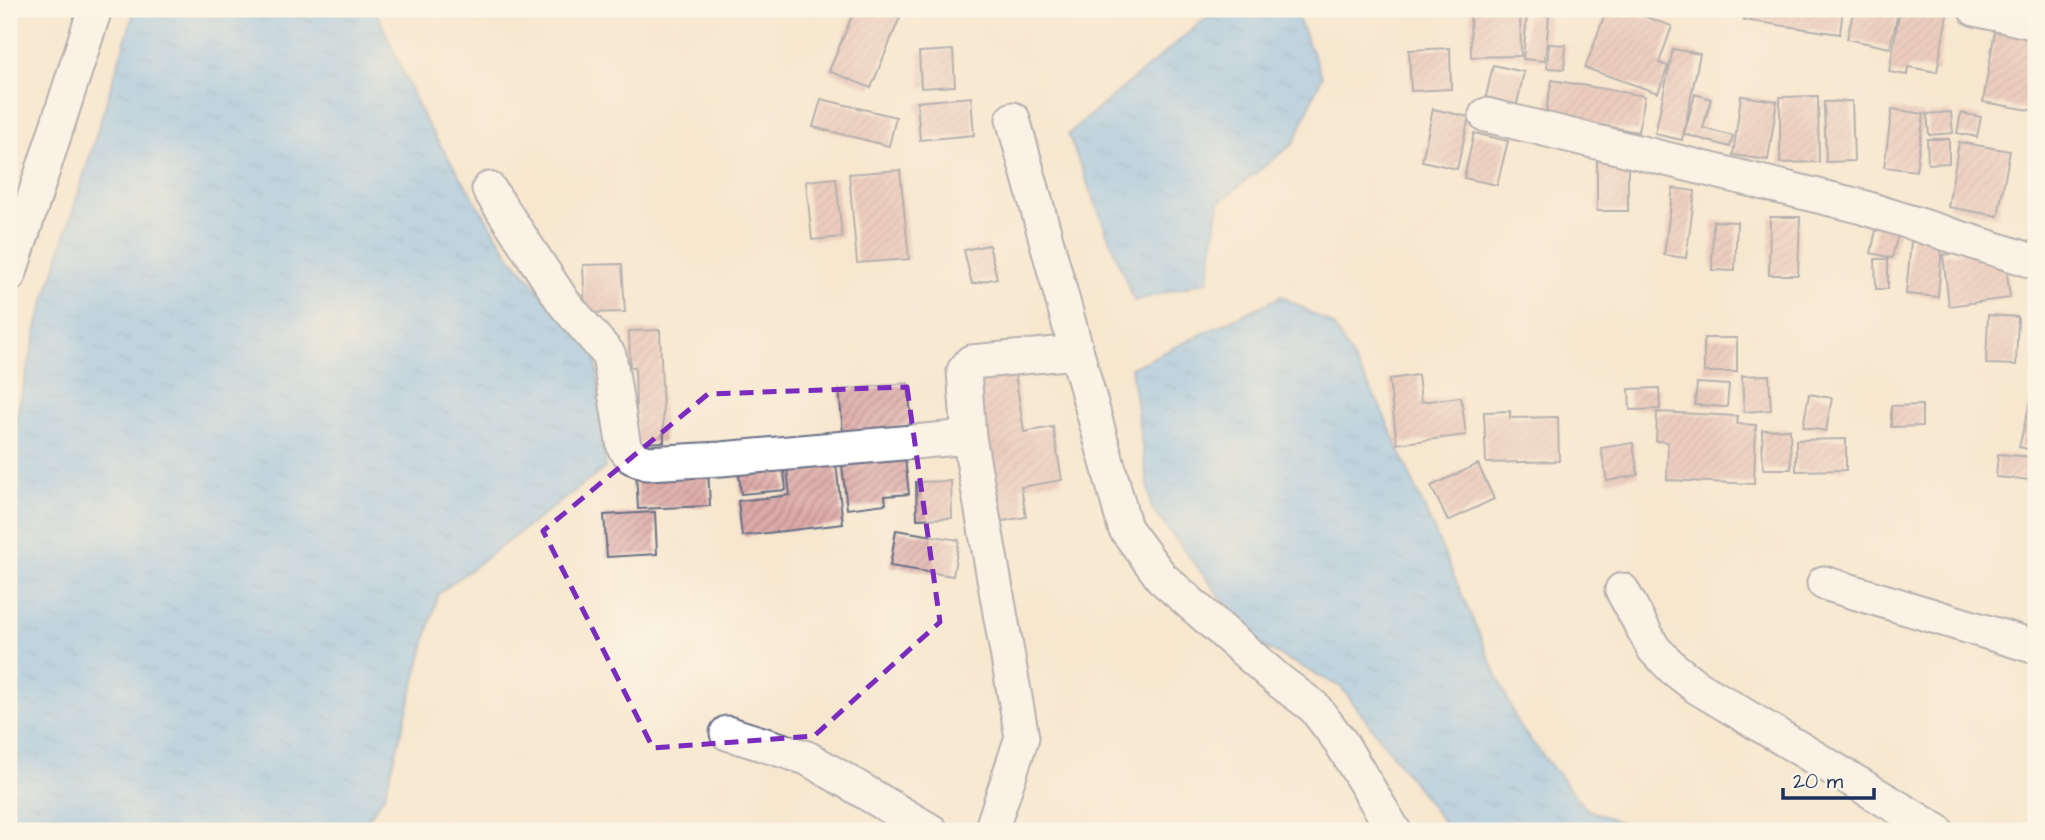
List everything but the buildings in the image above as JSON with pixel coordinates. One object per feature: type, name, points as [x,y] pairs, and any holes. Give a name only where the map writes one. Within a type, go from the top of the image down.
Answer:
[{"type":"street","points":[[9,275],[94,9]]},
{"type":"street","points":[[1975,9],[2036,23]]},
{"type":"street","points":[[1486,115],[1859,206],[2036,262]]},
{"type":"street","points":[[1013,119],[1125,528],[1162,578],[1279,680],[1314,706],[1340,741],[1394,831]]},
{"type":"street","points":[[489,189],[564,303],[609,355],[624,447],[632,457],[647,463],[721,459],[969,437]]},
{"type":"street","points":[[991,831],[1022,737],[969,437],[964,375],[971,362],[1077,352]]},
{"type":"street","points":[[1824,583],[2036,647]]},
{"type":"street","points":[[1622,590],[1654,649],[1697,687],[1937,831]]},
{"type":"street","points":[[727,733],[807,758],[931,831]]},
{"type":"highlighted area","points":[[907,387],[940,622],[814,736],[653,748],[543,531],[708,394]]},
{"type":"water","points":[[135,9],[375,9],[424,119],[510,256],[596,355],[605,468],[438,594],[385,794],[360,831],[9,831],[9,448],[40,317]]},
{"type":"water","points":[[1217,9],[1294,9],[1322,76],[1294,143],[1219,202],[1208,281],[1134,301],[1068,134]]},
{"type":"water","points":[[1282,296],[1333,325],[1379,404],[1519,726],[1586,809],[1642,831],[1450,831],[1341,687],[1256,643],[1151,507],[1131,368]]}]
